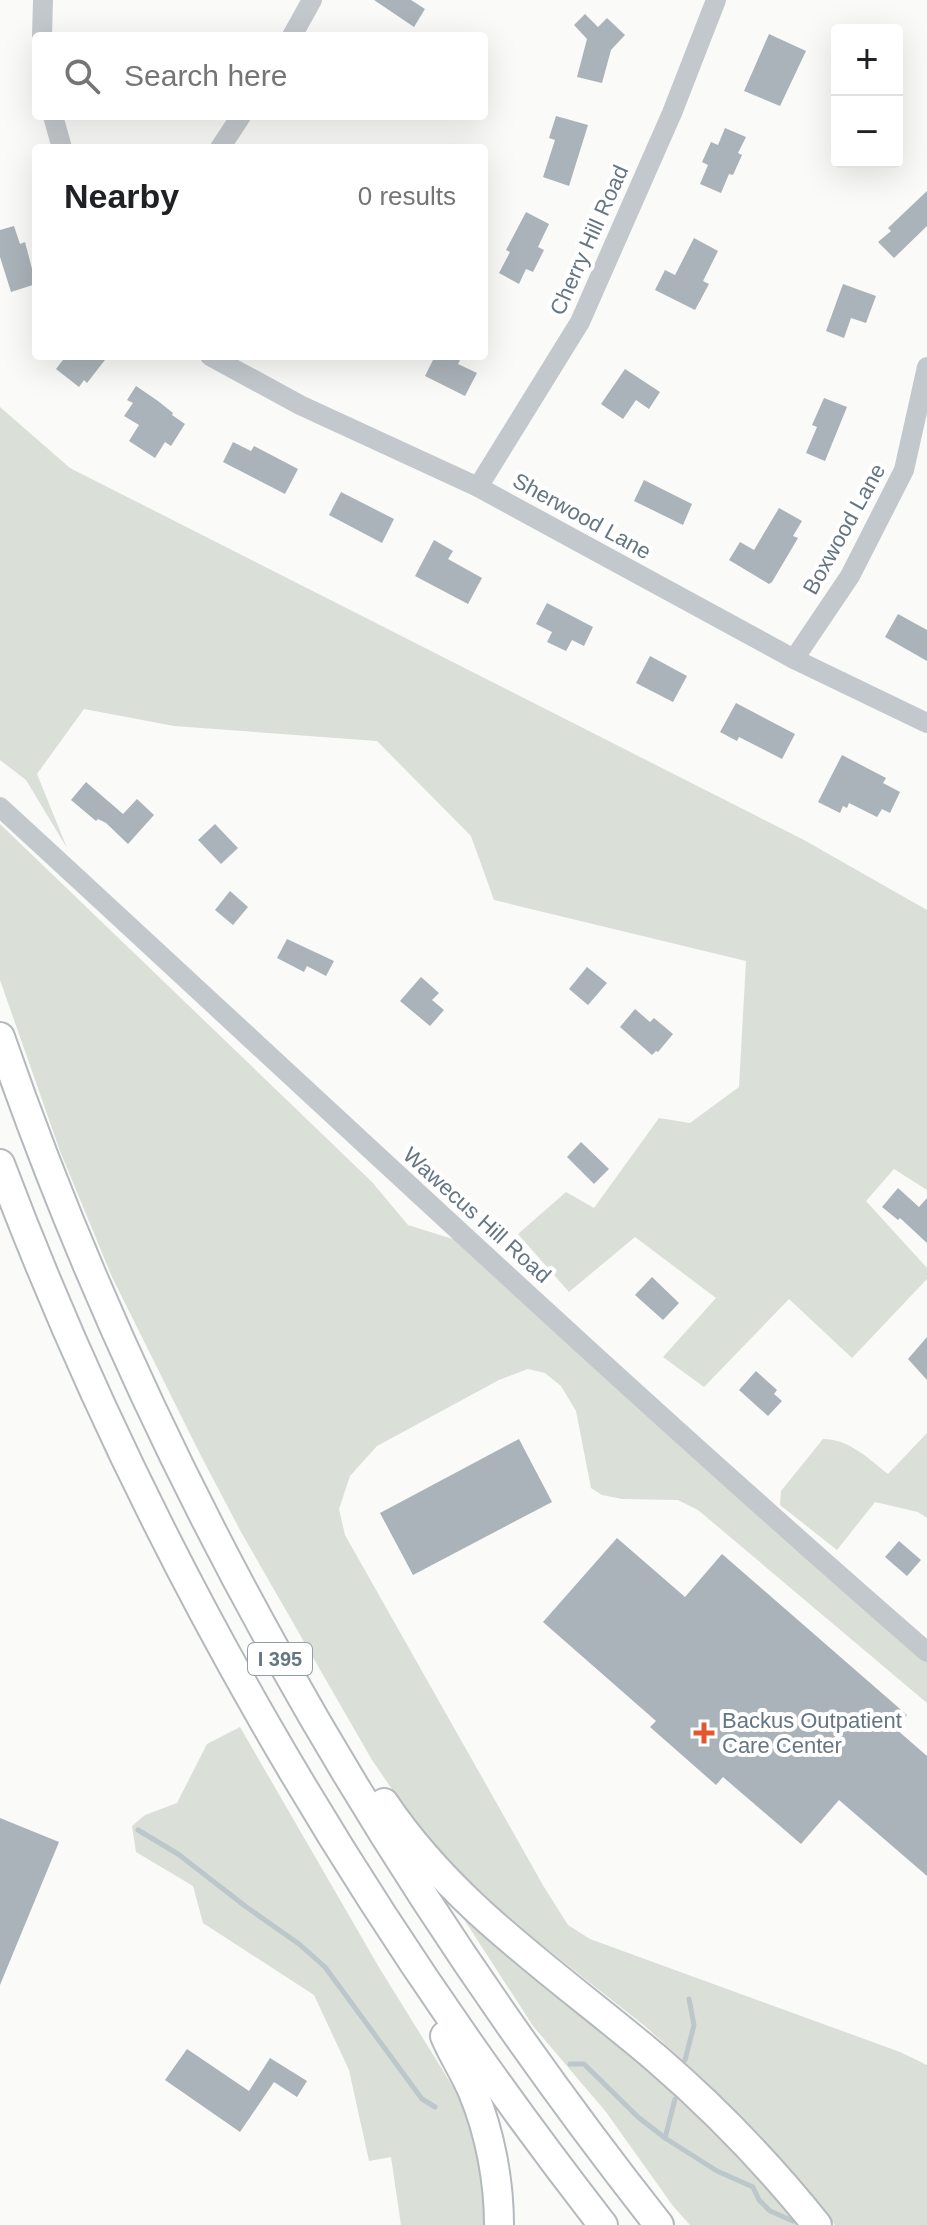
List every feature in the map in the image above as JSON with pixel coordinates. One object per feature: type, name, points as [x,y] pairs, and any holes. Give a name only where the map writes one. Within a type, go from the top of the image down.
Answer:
[{"type":"highway","name":"I 395","points":[[0,1037],[62,1203],[132,1364],[231,1567],[312,1715],[465,1961],[571,2110],[659,2225]]},
{"type":"highway","name":"I 395","points":[[0,1164],[74,1343],[198,1600],[311,1801],[433,1993],[603,2225]]},
{"type":"highway","points":[[312,1715],[342,1745],[400,1826],[457,1892],[687,2086],[767,2166],[817,2225]]},
{"type":"highway","points":[[433,1993],[446,2038],[469,2082],[483,2121],[496,2180],[499,2225]]},
{"type":"street","points":[[42,32],[43,0]]},
{"type":"street","points":[[294,32],[312,0]]},
{"type":"street","name":"Cherry Hill Road","points":[[478,487],[580,322],[672,113],[716,0]]},
{"type":"street","points":[[54,120],[61,144]]},
{"type":"street","points":[[223,144],[238,120]]},
{"type":"street","name":"Sherwood Lane","points":[[217,360],[300,405],[478,487],[794,659],[927,723]]},
{"type":"street","name":"Boxwood Lane","points":[[794,659],[850,576],[904,470],[927,367]]},
{"type":"street","name":"Wawecus Hill Road","points":[[0,807],[160,953],[333,1118],[782,1526],[927,1652]]},
{"type":"shaded area","points":[[0,407],[70,468],[804,840],[927,910],[927,1190],[894,1169],[866,1201],[927,1268],[927,1279],[852,1358],[789,1299],[704,1387],[663,1357],[716,1298],[635,1237],[569,1292],[518,1234],[566,1192],[594,1208],[659,1118],[690,1123],[739,1087],[746,961],[494,900],[471,836],[377,741],[174,726],[84,709],[37,774],[67,848],[26,780],[0,760]]},
{"type":"shaded area","points":[[0,824],[372,1182],[408,1225],[456,1240],[927,1655],[927,1703],[698,1510],[678,1500],[622,1499],[602,1495],[591,1488],[576,1411],[561,1386],[545,1373],[528,1369],[499,1380],[377,1446],[350,1476],[339,1509],[345,1535],[568,1925],[590,1939],[900,2052],[927,2065],[927,2225],[835,2225],[802,2183],[701,2077],[646,2027],[514,1923],[459,1870],[416,1824],[372,1760],[241,1532],[200,1454],[112,1277],[60,1151],[0,980]]},
{"type":"shaded area","points":[[927,1433],[927,1518],[918,1512],[875,1502],[837,1550],[780,1505],[781,1491],[823,1439],[850,1446],[888,1474]]},
{"type":"shaded area","points":[[240,1727],[380,1969],[468,2111],[483,2175],[483,2225],[401,2225],[391,2157],[369,2161],[349,2070],[314,1995],[203,1923],[193,1886],[136,1852],[132,1826],[145,1815],[177,1803],[207,1744]]},
{"type":"shaded area","points":[[456,1907],[681,2094],[803,2225],[690,2225],[606,2112],[533,2026]]},
{"type":"building","points":[[374,0],[411,0],[425,9],[414,27]]},
{"type":"building","points":[[585,14],[598,27],[607,18],[625,35],[611,50],[602,83],[577,77],[587,39],[574,25]]},
{"type":"building","points":[[769,34],[806,51],[780,106],[744,91]]},
{"type":"building","points":[[556,116],[588,125],[569,186],[543,177],[555,140],[549,138]]},
{"type":"building","points":[[725,128],[746,137],[738,153],[742,155],[721,193],[700,184],[708,165],[702,162],[711,142],[718,145]]},
{"type":"building","points":[[927,191],[927,226],[894,258],[878,242],[891,231],[888,228]]},
{"type":"building","points":[[526,212],[549,224],[538,247],[544,250],[533,272],[526,269],[519,284],[499,273],[510,252],[506,250]]},
{"type":"building","points":[[14,226],[20,244],[25,242],[32,269],[32,285],[11,292],[0,257],[0,230]]},
{"type":"building","points":[[694,238],[718,251],[703,281],[709,284],[695,310],[655,290],[665,270],[675,275]]},
{"type":"building","points":[[843,284],[876,296],[866,323],[851,318],[844,338],[826,331]]},
{"type":"building","points":[[63,360],[105,360],[87,383],[84,380],[79,387],[56,369]]},
{"type":"building","points":[[433,360],[460,360],[458,364],[477,373],[465,396],[425,376]]},
{"type":"building","points":[[625,369],[660,392],[649,409],[636,400],[623,419],[601,404]]},
{"type":"building","points":[[136,386],[185,424],[171,446],[165,442],[155,458],[129,441],[139,425],[124,416],[133,403],[127,400]]},
{"type":"building","points":[[824,398],[847,407],[825,461],[806,453],[817,427],[812,425]]},
{"type":"building","points":[[233,442],[251,451],[254,446],[298,469],[285,494],[223,462]]},
{"type":"building","points":[[644,480],[692,504],[683,525],[634,501]]},
{"type":"building","points":[[341,492],[394,519],[382,543],[329,515]]},
{"type":"building","points":[[779,508],[802,521],[793,536],[798,538],[769,584],[729,560],[740,542],[754,550]]},
{"type":"building","points":[[434,540],[453,551],[448,559],[482,578],[468,604],[415,576]]},
{"type":"building","points":[[547,603],[593,627],[584,646],[572,640],[566,651],[547,642],[552,632],[536,624]]},
{"type":"building","points":[[898,614],[927,630],[927,661],[885,637]]},
{"type":"building","points":[[650,656],[687,676],[673,702],[636,683]]},
{"type":"building","points":[[736,703],[795,734],[782,759],[739,737],[737,741],[720,732]]},
{"type":"building","points":[[842,755],[886,778],[883,783],[900,792],[890,813],[882,809],[877,817],[849,803],[847,808],[843,806],[840,813],[818,802]]},
{"type":"building","points":[[86,782],[123,814],[137,799],[154,815],[128,844],[106,823],[96,821],[71,800]]},
{"type":"building","points":[[215,824],[238,848],[221,864],[198,840]]},
{"type":"building","points":[[230,891],[248,907],[233,925],[215,910]]},
{"type":"building","points":[[287,939],[334,961],[326,976],[307,966],[304,972],[277,958]]},
{"type":"building","points":[[587,967],[607,983],[588,1005],[569,989]]},
{"type":"building","points":[[421,977],[439,993],[432,1000],[444,1010],[430,1026],[400,1001]]},
{"type":"building","points":[[635,1009],[650,1022],[654,1018],[673,1034],[652,1055],[620,1027]]},
{"type":"building","points":[[581,1142],[609,1169],[594,1184],[567,1157]]},
{"type":"building","points":[[898,1188],[919,1207],[927,1198],[927,1243],[900,1218],[898,1220],[882,1207]]},
{"type":"building","points":[[652,1277],[679,1303],[663,1320],[635,1295]]},
{"type":"building","points":[[927,1337],[927,1380],[908,1359]]},
{"type":"building","points":[[756,1371],[777,1390],[774,1394],[782,1401],[768,1416],[739,1390]]},
{"type":"building","points":[[519,1439],[552,1502],[413,1575],[380,1513]]},
{"type":"building","points":[[617,1538],[685,1597],[722,1554],[907,1715],[896,1729],[927,1756],[927,1876],[839,1800],[801,1844],[723,1777],[716,1785],[650,1727],[656,1721],[543,1622]]},
{"type":"building","points":[[899,1541],[921,1560],[907,1576],[885,1557]]},
{"type":"building","points":[[0,1818],[59,1842],[0,1985]]},
{"type":"building","points":[[187,2049],[249,2091],[270,2058],[307,2081],[297,2097],[274,2082],[240,2132],[165,2080]]},
{"type":"waterway","points":[[138,1830],[178,1854],[325,1967],[422,2099],[435,2107]]},
{"type":"waterway","points":[[685,2060],[694,2025],[689,1999]]},
{"type":"waterway","points":[[570,2064],[584,2064],[638,2117],[665,2138],[717,2171],[753,2187],[759,2200],[770,2211],[793,2221]]},
{"type":"waterway","points":[[665,2138],[675,2099]]},
{"type":"place","name":"Backus Outpatient Care Center","points":[[704,1733]]}]
